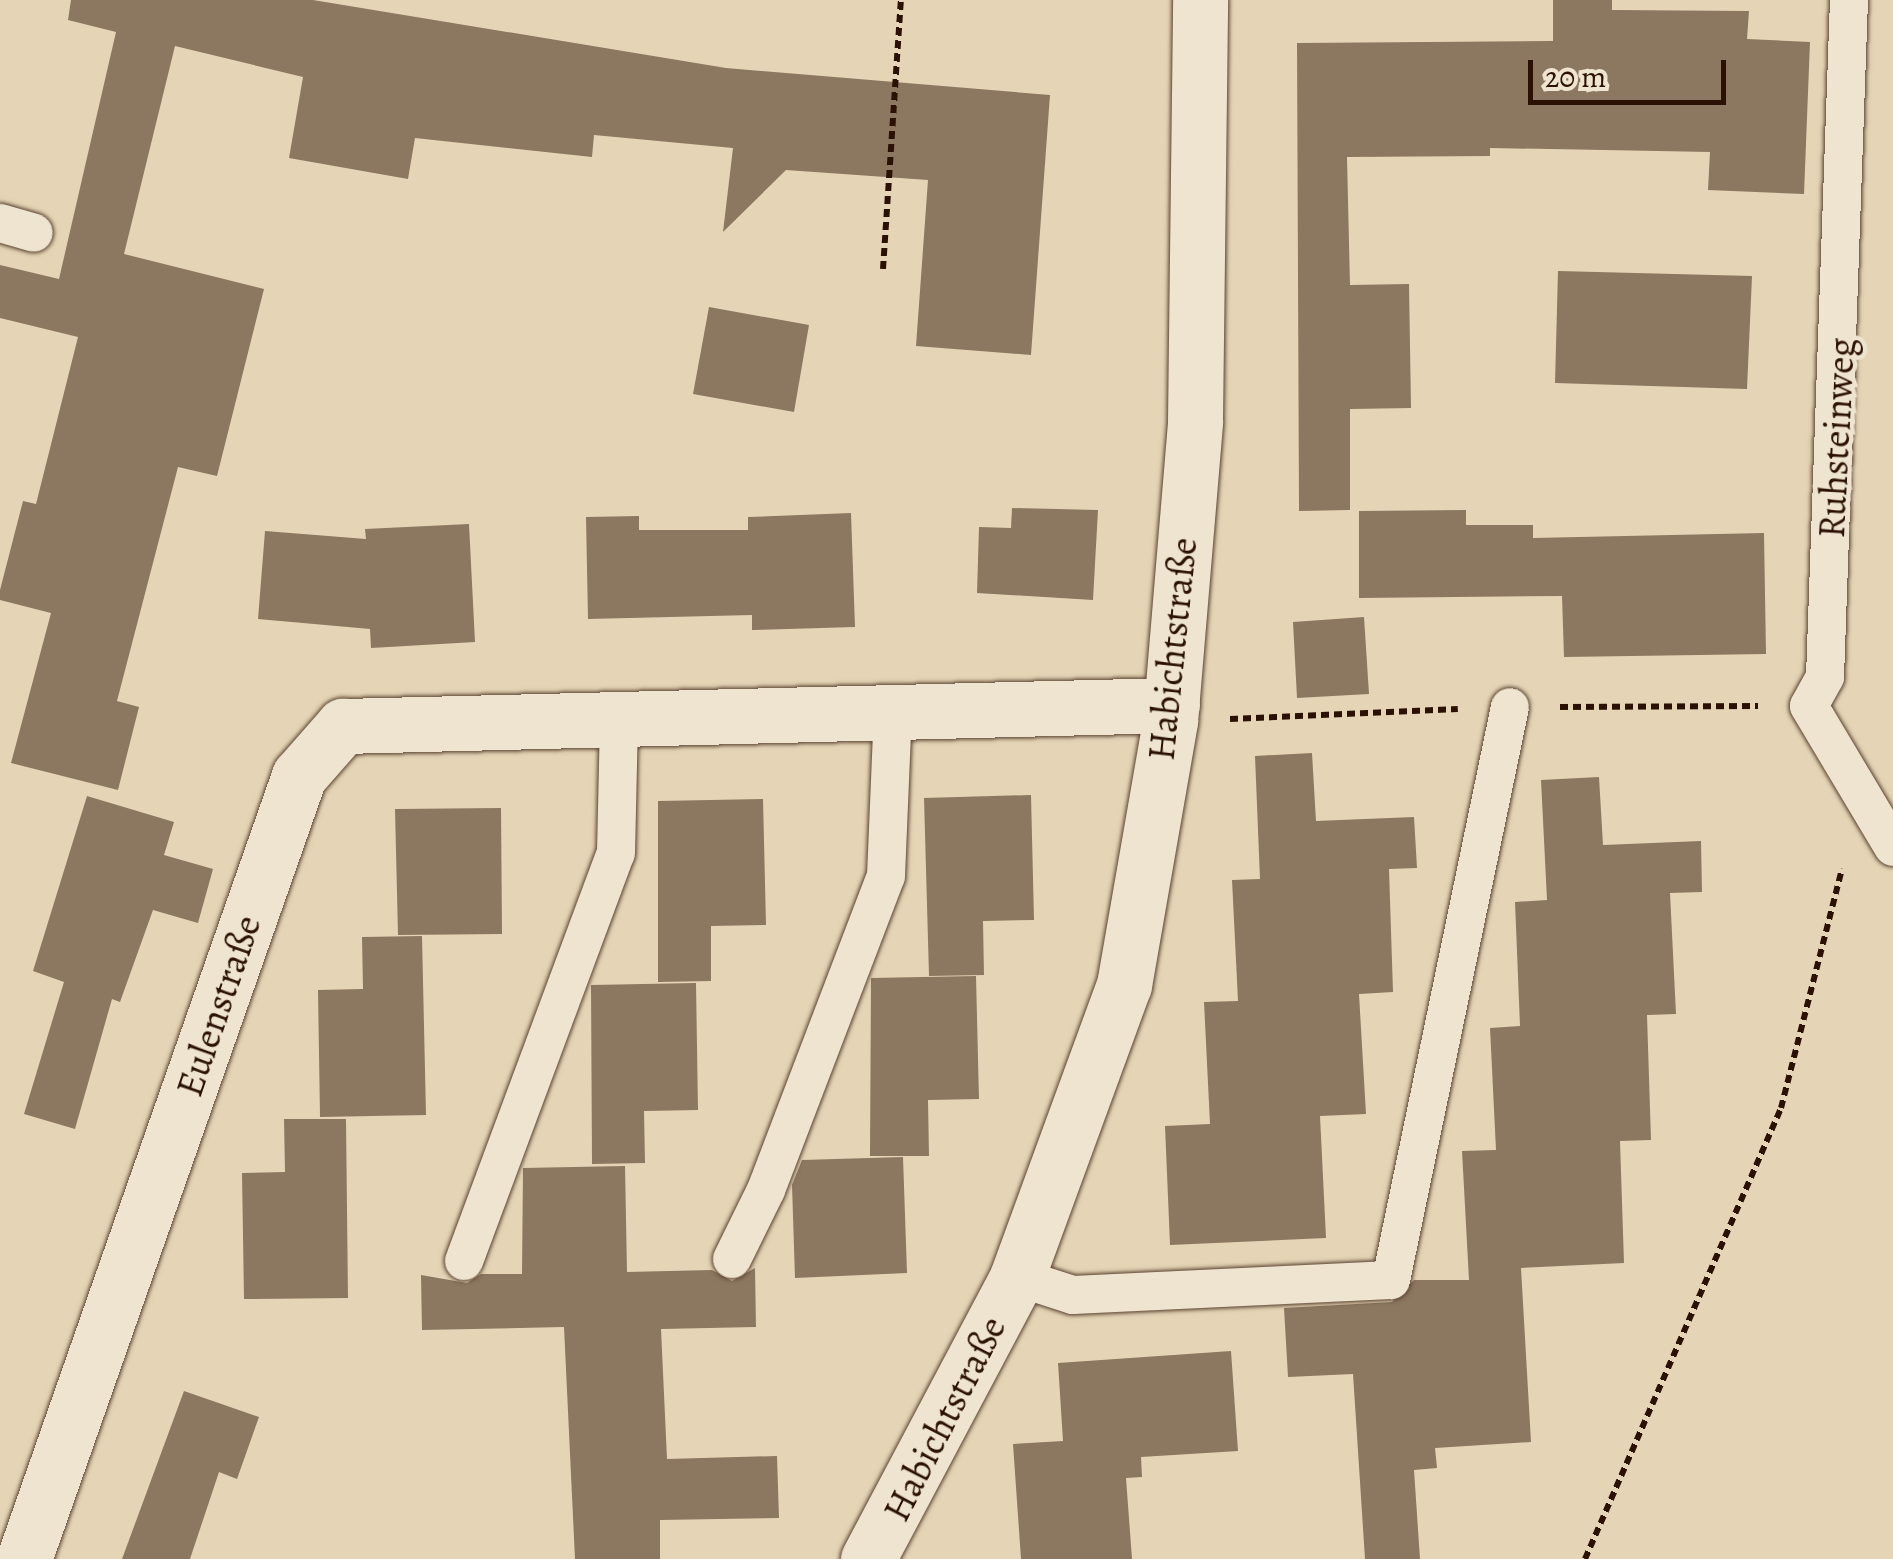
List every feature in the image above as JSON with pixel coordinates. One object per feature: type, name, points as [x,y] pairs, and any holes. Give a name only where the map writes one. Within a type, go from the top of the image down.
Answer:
[{"type":"street","name":"Habichtstraße","points":[[868,1559],[1017,1276],[1124,985],[1172,705],[1195,420],[1200,0]]},
{"type":"street","name":"Eulenstraße","points":[[24,1559],[299,776],[343,726],[893,707],[1172,705]]},
{"type":"lane","name":"Ruhsteinweg","points":[[1849,0],[1825,677],[1809,706],[1859,800],[1893,847]]},
{"type":"lane","points":[[732,1259],[766,1190],[886,876],[893,707]]},
{"type":"lane","name":"Habichtstraße","points":[[1017,1276],[1073,1296],[1391,1280],[1510,707]]},
{"type":"lane","points":[[464,1261],[589,943],[616,853],[619,716]]},
{"type":"path","points":[[883,269],[902,0]]},
{"type":"path","points":[[1585,1559],[1781,1108],[1859,800]]},
{"type":"building","points":[[71,0],[313,0],[726,68],[1050,95],[1031,355],[916,346],[928,180],[786,170],[723,232],[733,148],[594,135],[592,157],[415,138],[408,179],[289,158],[303,77],[175,46],[124,254],[264,289],[217,476],[178,467],[117,701],[139,707],[118,790],[11,763],[51,613],[0,600],[0,590],[23,501],[36,504],[78,337],[0,318],[0,265],[59,279],[116,32],[68,20]]},
{"type":"building","points":[[1553,0],[1612,0],[1612,10],[1749,11],[1747,39],[1810,42],[1804,194],[1708,190],[1710,152],[1490,148],[1490,156],[1347,157],[1350,285],[1409,284],[1411,408],[1350,409],[1350,510],[1299,511],[1297,43],[1553,41]]},
{"type":"building","points":[[1558,271],[1752,276],[1747,389],[1555,383]]},
{"type":"building","points":[[709,307],[809,325],[794,412],[693,394]]},
{"type":"building","points":[[1012,508],[1098,510],[1093,600],[977,593],[979,527],[1011,528]]},
{"type":"building","points":[[1466,510],[1466,525],[1533,525],[1533,538],[1764,533],[1766,654],[1564,657],[1562,596],[1359,598],[1359,511]]},
{"type":"building","points":[[851,513],[855,627],[752,630],[752,615],[588,619],[586,517],[639,516],[639,530],[748,530],[748,517]]},
{"type":"building","points":[[469,524],[475,642],[371,648],[370,629],[258,619],[265,531],[366,539],[365,529]]},
{"type":"building","points":[[1364,617],[1369,694],[1297,698],[1293,622]]},
{"type":"building","points":[[1312,753],[1316,821],[1414,817],[1417,868],[1389,869],[1393,992],[1359,994],[1366,1114],[1320,1116],[1326,1238],[1170,1245],[1165,1126],[1210,1124],[1204,1002],[1238,1001],[1232,880],[1260,879],[1255,756]]},
{"type":"building","points":[[1599,777],[1603,845],[1701,841],[1702,892],[1670,893],[1676,1014],[1647,1015],[1651,1140],[1620,1141],[1624,1263],[1521,1268],[1531,1442],[1435,1448],[1437,1468],[1414,1470],[1420,1559],[1365,1559],[1353,1374],[1288,1377],[1284,1308],[1392,1302],[1414,1280],[1469,1280],[1462,1151],[1496,1150],[1490,1028],[1520,1026],[1515,902],[1547,900],[1541,780]]},
{"type":"building","points":[[1031,795],[1034,920],[983,921],[984,975],[929,976],[924,798]]},
{"type":"building","points":[[87,796],[174,822],[164,855],[213,869],[198,923],[153,910],[120,1002],[112,999],[75,1129],[24,1114],[64,982],[33,971]]},
{"type":"building","points":[[763,799],[766,925],[711,926],[711,981],[658,982],[658,801]]},
{"type":"building","points":[[501,808],[502,934],[398,935],[395,809]]},
{"type":"building","points":[[422,936],[426,1115],[320,1117],[318,990],[363,989],[362,937]]},
{"type":"building","points":[[976,976],[979,1099],[928,1100],[929,1156],[870,1156],[871,978]]},
{"type":"building","points":[[696,983],[698,1110],[644,1111],[645,1163],[592,1164],[591,985]]},
{"type":"building","points":[[284,1119],[346,1119],[348,1298],[244,1299],[242,1173],[285,1172]]},
{"type":"building","points":[[903,1157],[907,1273],[795,1278],[792,1185],[802,1160]]},
{"type":"building","points":[[625,1166],[627,1272],[712,1270],[732,1281],[755,1268],[756,1327],[661,1329],[667,1459],[777,1456],[779,1518],[660,1520],[660,1559],[575,1559],[564,1327],[422,1330],[421,1275],[467,1283],[481,1274],[522,1274],[523,1168]]},
{"type":"building","points":[[1231,1351],[1238,1451],[1141,1457],[1142,1477],[1126,1478],[1132,1559],[1021,1559],[1013,1444],[1063,1441],[1058,1363]]},
{"type":"building","points":[[184,1391],[259,1417],[237,1479],[219,1472],[190,1559],[122,1559]]}]
